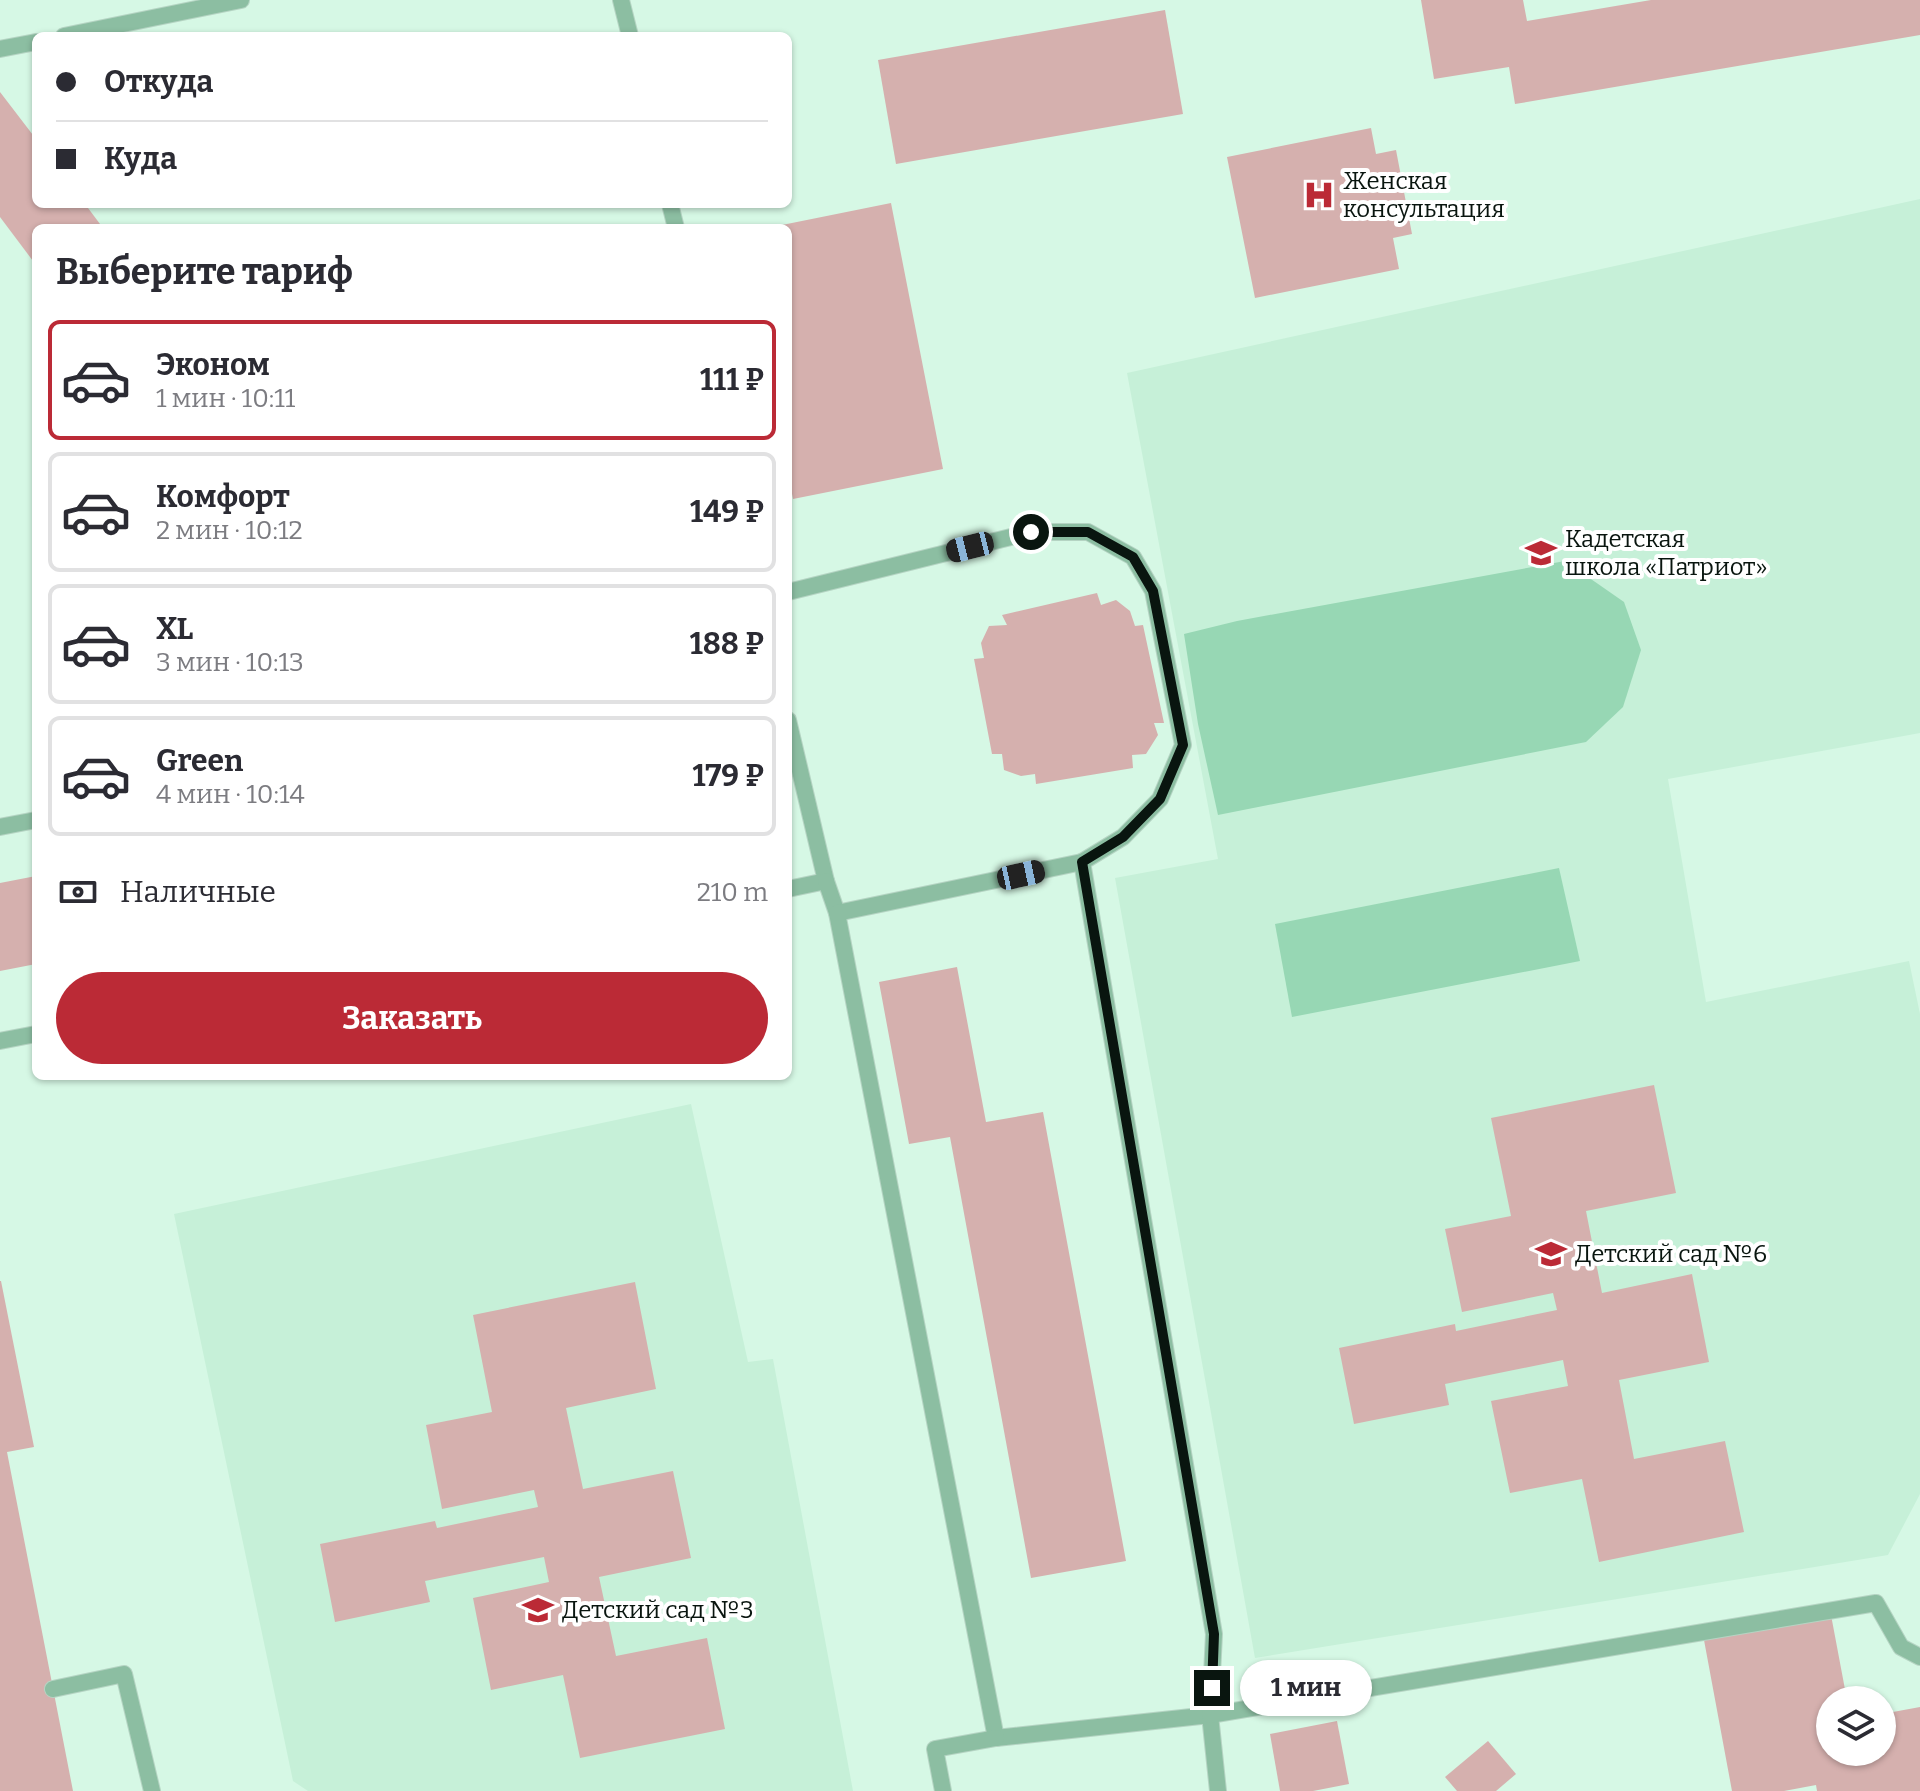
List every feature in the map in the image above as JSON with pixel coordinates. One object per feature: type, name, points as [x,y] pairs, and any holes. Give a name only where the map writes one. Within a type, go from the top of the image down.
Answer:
[{"type":"lane","points":[[84,32],[241,0]]},
{"type":"lane","points":[[621,0],[629,32]]},
{"type":"lane","points":[[0,49],[32,43]]},
{"type":"lane","points":[[792,591],[1031,532],[1088,532],[1133,557],[1153,591],[1183,745],[1160,799],[1123,837],[1082,862],[837,913]]},
{"type":"lane","points":[[792,737],[826,881],[837,913],[996,1738]]},
{"type":"lane","points":[[0,827],[32,821]]},
{"type":"lane","points":[[1082,862],[1214,1634],[1210,1715],[1218,1791]]},
{"type":"lane","points":[[792,888],[826,881]]},
{"type":"lane","points":[[0,1041],[32,1035]]},
{"type":"lane","points":[[943,1791],[935,1749],[996,1738],[1210,1715],[1876,1603],[1901,1647],[1920,1657]]},
{"type":"lane","points":[[53,1689],[124,1674],[152,1791]]},
{"type":"shaded area","points":[[1920,199],[1920,733],[1668,779],[1706,1002],[1909,961],[1920,1014],[1920,1494],[1888,1555],[1255,1658],[1115,878],[1218,859],[1127,373]]},
{"type":"shaded area","points":[[1565,561],[1624,602],[1641,650],[1623,707],[1586,742],[1218,815],[1198,724],[1184,634],[1237,621]]},
{"type":"shaded area","points":[[1559,868],[1580,961],[1292,1017],[1275,924]]},
{"type":"shaded area","name":"Детский сад №3","points":[[691,1104],[748,1362],[773,1359],[853,1791],[308,1791],[293,1781],[174,1214]]},
{"type":"building","points":[[1421,0],[1523,0],[1527,21],[1651,0],[1920,0],[1920,35],[1515,104],[1509,67],[1434,79]]},
{"type":"building","points":[[1165,10],[1183,114],[896,164],[878,60]]},
{"type":"building","points":[[0,92],[32,134],[32,208],[88,208],[100,224],[32,224],[32,260],[0,217]]},
{"type":"building","name":"Женская консультация","points":[[1371,128],[1376,154],[1396,150],[1412,234],[1393,238],[1399,269],[1255,298],[1227,157]]},
{"type":"building","points":[[891,203],[943,469],[793,499],[792,224],[787,224]]},
{"type":"building","points":[[1097,593],[1101,605],[1116,600],[1130,611],[1135,626],[1143,625],[1164,723],[1154,723],[1158,735],[1146,754],[1132,755],[1133,768],[1036,784],[1035,774],[1021,776],[1004,770],[1002,754],[992,754],[974,659],[984,658],[981,643],[989,626],[1007,625],[1002,615]]},
{"type":"building","points":[[32,877],[32,965],[0,971],[0,883]]},
{"type":"building","points":[[957,967],[986,1122],[1043,1112],[1126,1561],[1031,1578],[950,1137],[909,1144],[879,982]]},
{"type":"building","points":[[1654,1085],[1676,1193],[1586,1211],[1602,1293],[1692,1274],[1709,1362],[1619,1380],[1634,1459],[1725,1441],[1744,1532],[1599,1562],[1582,1479],[1510,1493],[1491,1401],[1568,1386],[1563,1360],[1445,1384],[1449,1405],[1354,1424],[1339,1348],[1455,1324],[1456,1331],[1557,1310],[1553,1293],[1462,1312],[1445,1229],[1511,1216],[1491,1118]]},
{"type":"building","points":[[0,1281],[34,1447],[7,1452],[73,1791],[0,1791]]},
{"type":"building","points":[[635,1282],[656,1389],[566,1408],[583,1489],[673,1471],[691,1558],[599,1577],[616,1656],[707,1638],[725,1729],[580,1758],[563,1675],[491,1690],[473,1598],[549,1582],[544,1557],[425,1581],[430,1602],[335,1622],[320,1544],[435,1521],[437,1528],[538,1507],[534,1490],[442,1509],[426,1425],[492,1412],[473,1315]]},
{"type":"building","points":[[1831,1615],[1844,1686],[1816,1686],[1816,1766],[1896,1766],[1896,1711],[1920,1707],[1920,1791],[1817,1791],[1816,1785],[1784,1791],[1732,1791],[1704,1640]]},
{"type":"building","points":[[1337,1721],[1349,1784],[1313,1791],[1280,1791],[1270,1734]]},
{"type":"building","points":[[1488,1741],[1516,1774],[1496,1791],[1457,1791],[1445,1777]]},
{"type":"place","name":"Женская консультация","points":[[1319,195]]},
{"type":"place","name":"Кадетская школа «Патриот»","points":[[1541,553]]},
{"type":"place","name":"Детский сад №6","points":[[1551,1254]]},
{"type":"place","name":"Детский сад №3","points":[[538,1610]]},
{"type":"route","points":[[1031,532],[1088,532],[1133,557],[1153,591],[1183,745],[1160,799],[1123,837],[1082,862],[1214,1634],[1212,1688]]}]
